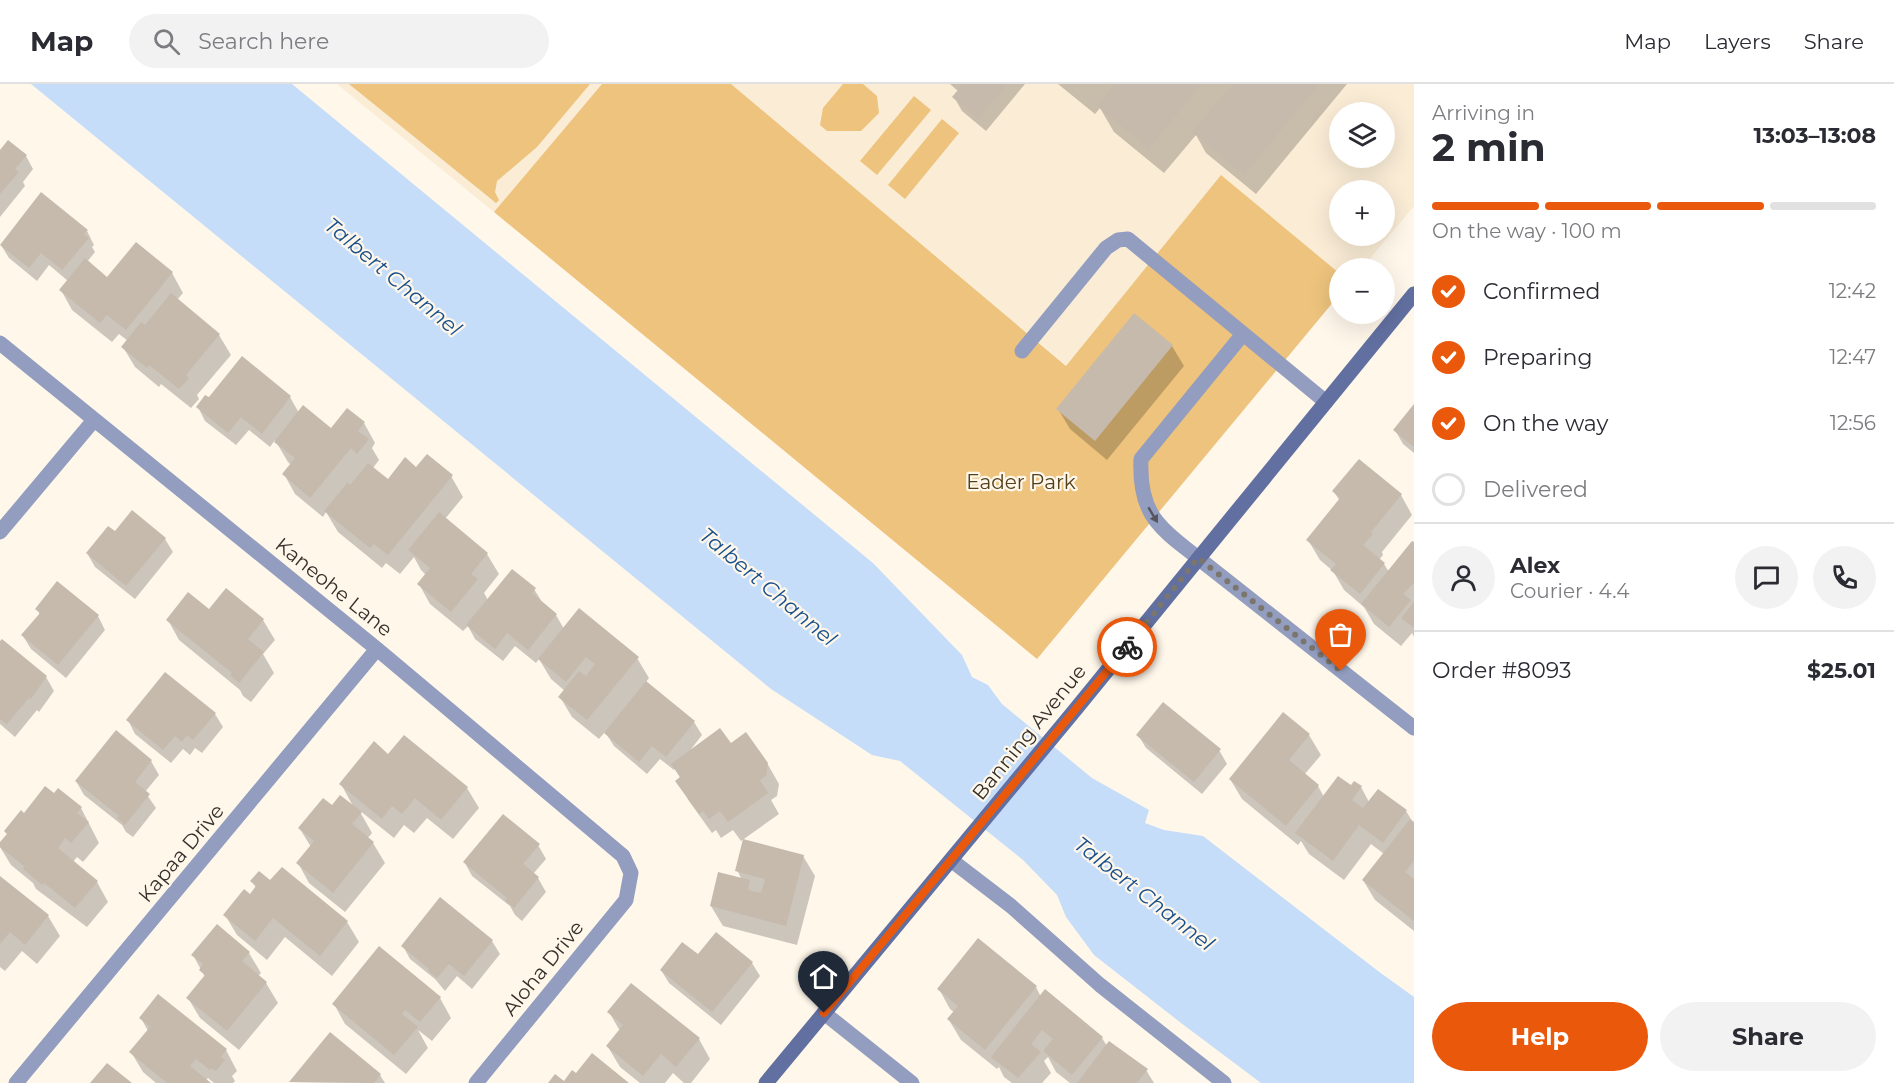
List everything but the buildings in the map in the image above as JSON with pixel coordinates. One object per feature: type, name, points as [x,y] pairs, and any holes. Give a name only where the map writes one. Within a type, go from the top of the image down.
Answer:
[{"type":"street","points":[[1022,351],[1106,248],[1118,240],[1128,239],[1326,402]]},
{"type":"street","name":"Banning Avenue","points":[[766,1083],[1075,710],[1414,294]]},
{"type":"street","points":[[1243,334],[1141,459],[1140,477],[1146,504],[1158,524],[1198,558],[1414,728]]},
{"type":"street","name":"Kaneohe Lane","points":[[0,343],[377,649],[623,856],[631,873]]},
{"type":"street","points":[[0,532],[94,420]]},
{"type":"street","name":"Kapaa Drive","points":[[16,1083],[377,649]]},
{"type":"street","points":[[951,860],[1011,906],[1100,985],[1224,1083]]},
{"type":"street","name":"Aloha Drive","points":[[476,1083],[626,900],[631,873]]},
{"type":"street","points":[[824,1013],[912,1083]]},
{"type":"shaded area","points":[[337,84],[602,84],[494,212]]},
{"type":"shaded area","points":[[731,84],[1414,84],[1414,206],[1395,229],[1395,180],[1329,180],[1329,246],[1380,246],[1370,258],[1329,258],[1329,265],[1221,175],[1067,366]]},
{"type":"green space","points":[[349,84],[590,84],[537,147],[497,181],[495,192],[499,200],[496,203]]},
{"type":"green space","name":"Eader Park","points":[[602,84],[731,84],[1066,366],[1221,175],[1329,265],[1329,307],[1037,659],[494,212]]},
{"type":"green space","points":[[843,84],[863,84],[877,96],[879,113],[861,131],[827,131],[820,125],[823,108]]},
{"type":"green space","points":[[914,96],[931,110],[877,175],[860,161]]},
{"type":"green space","points":[[942,119],[959,133],[905,199],[888,185]]},
{"type":"water","name":"Talbert Channel","points":[[31,84],[292,84],[873,563],[962,655],[972,677],[988,685],[1002,704],[1092,778],[1149,810],[1145,823],[1164,830],[1203,836],[1414,997],[1414,1083],[1261,1083],[1094,955],[1066,917],[1057,895],[1023,860],[900,761],[872,755],[771,689]]},
{"type":"way so far","points":[[1127,647],[1198,558],[1341,671]]},
{"type":"route","points":[[824,1013],[1127,647]]}]
